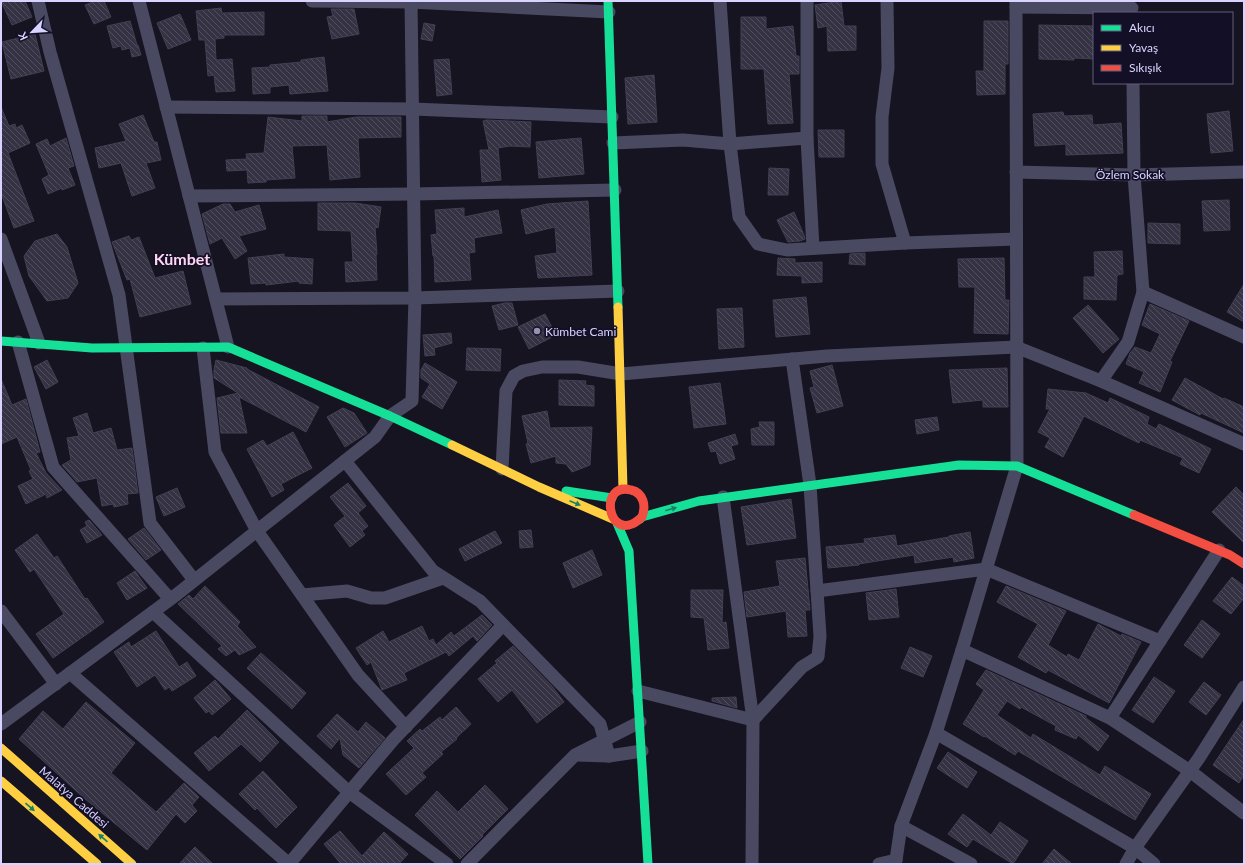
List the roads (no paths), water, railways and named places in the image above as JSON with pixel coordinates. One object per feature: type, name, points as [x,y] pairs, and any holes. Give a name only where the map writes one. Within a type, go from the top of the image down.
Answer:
[{"type":"street","points":[[38,1],[50,52],[119,295],[150,523],[194,580]]},
{"type":"street","points":[[138,1],[228,347]]},
{"type":"street","points":[[312,1],[608,7],[621,374],[623,490]]},
{"type":"street","points":[[720,1],[730,144],[738,217],[758,244],[787,250],[905,243],[1016,239]]},
{"type":"street","points":[[807,1],[807,138],[813,248]]},
{"type":"street","points":[[887,1],[888,68],[882,117],[882,164],[905,243]]},
{"type":"street","points":[[1,724],[153,612],[257,531],[375,437],[390,416],[412,401],[415,298],[411,2]]},
{"type":"street","points":[[879,864],[895,862],[901,826],[936,733],[1017,466],[1016,4],[1132,7]]},
{"type":"street","points":[[1101,381],[1128,342],[1143,292],[1134,175],[1133,84]]},
{"type":"street","points":[[166,107],[413,109],[612,117]]},
{"type":"street","points":[[613,143],[683,140],[730,144],[807,138]]},
{"type":"street","name":"Özlem Sokak","points":[[1016,172],[1134,175],[1244,172]]},
{"type":"street","points":[[189,196],[615,190]]},
{"type":"street","points":[[1,239],[39,344]]},
{"type":"street","points":[[216,299],[415,298],[618,290]]},
{"type":"street","points":[[1143,292],[1244,337]]},
{"type":"street","points":[[1,341],[92,348],[228,347],[390,416],[624,526],[631,525],[637,527],[699,501],[723,497],[959,465],[1017,466],[1219,550],[1244,564]]},
{"type":"street","points":[[18,342],[53,467],[170,599]]},
{"type":"street","points":[[502,469],[506,391],[514,376],[523,371],[542,367],[578,367],[621,374],[827,356],[1016,347],[1101,381],[1244,444]]},
{"type":"street","points":[[203,348],[215,452],[257,531],[358,675],[406,727]]},
{"type":"street","points":[[753,720],[802,668],[818,656],[820,636],[810,486],[792,359]]},
{"type":"street","points":[[623,457],[643,496],[645,504],[645,511],[637,527],[629,551]]},
{"type":"street","points":[[345,461],[433,571],[480,601],[600,724],[609,756]]},
{"type":"street","points":[[539,487],[612,498]]},
{"type":"street","points":[[643,496],[630,489],[617,492],[609,505],[609,512],[615,521],[629,551],[648,864]]},
{"type":"street","points":[[723,497],[753,720],[752,864]]},
{"type":"street","points":[[671,499],[699,501]]},
{"type":"street","points":[[1110,718],[1219,550]]},
{"type":"street","points":[[817,591],[986,569],[1160,641]]},
{"type":"street","points":[[302,594],[347,591],[371,598],[385,598],[443,578]]},
{"type":"street","points":[[1,611],[56,684]]},
{"type":"street","points":[[153,612],[349,792],[447,864]]},
{"type":"street","points":[[70,673],[289,864],[393,740],[503,625]]},
{"type":"street","points":[[962,650],[1110,718],[1190,771],[1244,813]]},
{"type":"street","points":[[1126,864],[1135,848],[1190,771],[1244,687]]},
{"type":"street","points":[[638,691],[753,720]]},
{"type":"street","points":[[468,864],[575,755],[640,722]]},
{"type":"street","points":[[936,733],[1135,848],[1154,864]]},
{"type":"street","name":"Malatya Caddesi","points":[[1,748],[132,864]]},
{"type":"street","points":[[575,755],[609,756],[642,752]]},
{"type":"street","points":[[1,781],[97,864]]},
{"type":"street","points":[[901,826],[971,864]]},
{"type":"place","name":"Kümbet Cami","points":[[537,331]]},
{"type":"district","name":"Kümbet","points":[[182,258]]}]
